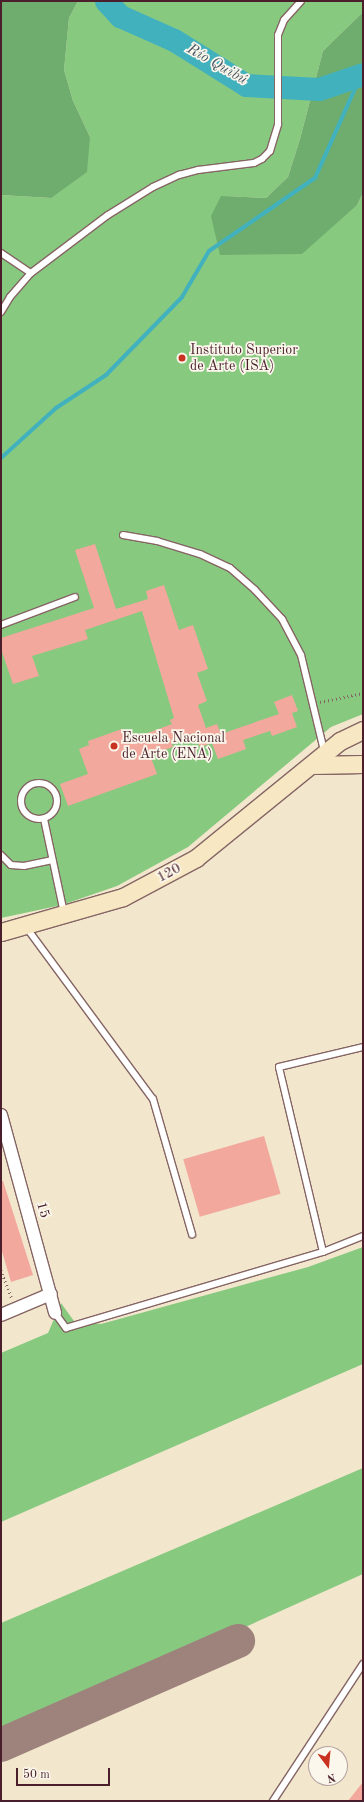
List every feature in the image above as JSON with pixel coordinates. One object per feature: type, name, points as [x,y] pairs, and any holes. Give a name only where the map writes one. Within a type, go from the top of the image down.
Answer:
[{"type":"main road","name":"120","points":[[1,932],[123,897],[196,858],[340,741],[363,730]]},
{"type":"main road","points":[[312,765],[363,764]]},
{"type":"street","name":"15","points":[[1,1115],[5,1147],[52,1294],[55,1313]]},
{"type":"street","points":[[1,1315],[52,1294]]},
{"type":"lane","points":[[1,312],[10,297],[31,273],[108,215],[153,187],[192,171],[254,163],[262,159],[270,151],[278,124],[279,112],[277,80],[278,35],[284,20],[301,1]]},
{"type":"lane","points":[[1,254],[31,273]]},
{"type":"lane","points":[[123,535],[171,545],[230,568],[282,619],[301,655],[314,703],[325,754]]},
{"type":"lane","points":[[1,625],[75,597]]},
{"type":"lane","points":[[34,784],[45,784],[56,796],[56,808],[44,819],[31,818],[26,814],[21,803],[24,791],[34,784]]},
{"type":"lane","points":[[44,819],[64,914]]},
{"type":"lane","points":[[1,855],[10,865],[24,866],[52,860]]},
{"type":"lane","points":[[25,925],[153,1099],[192,1234]]},
{"type":"lane","points":[[323,1252],[279,1067],[363,1047]]},
{"type":"lane","points":[[55,1313],[66,1328],[323,1252],[363,1236]]},
{"type":"lane","points":[[273,1801],[363,1664]]},
{"type":"path","points":[[314,703],[363,693]]},
{"type":"path","points":[[1,1270],[16,1309]]},
{"type":"green space","points":[[1,1],[78,1],[69,18],[64,70],[73,101],[90,137],[87,172],[51,198],[1,195]]},
{"type":"green space","name":"Instituto Superior de Arte (ISA)","points":[[78,1],[363,1],[363,12],[323,51],[300,139],[288,177],[266,198],[221,196],[357,205],[363,193],[363,714],[331,727],[188,847],[117,886],[62,905],[1,918],[1,195],[51,198],[90,137],[73,101],[64,70],[69,18]]},
{"type":"green space","points":[[363,12],[363,193],[357,205],[302,254],[220,255],[211,216],[221,196],[266,198],[288,177],[300,139],[323,51]]},
{"type":"green space","points":[[363,1247],[363,1364],[1,1522],[1,1353],[48,1333],[61,1303],[74,1321],[101,1324],[308,1267]]},
{"type":"green space","points":[[363,1468],[363,1574],[1,1737],[1,1623]]},
{"type":"building","points":[[95,544],[116,609],[148,599],[146,591],[164,585],[179,630],[193,625],[208,669],[197,673],[207,701],[198,705],[206,728],[217,724],[221,734],[279,714],[274,702],[292,695],[298,711],[292,713],[297,727],[272,736],[270,731],[243,740],[246,749],[218,759],[212,743],[200,747],[194,733],[171,741],[173,747],[150,755],[157,774],[68,806],[60,784],[88,774],[79,749],[89,745],[88,741],[122,729],[126,741],[172,724],[170,720],[174,718],[142,611],[85,630],[88,639],[32,656],[39,676],[13,684],[1,649],[1,638],[94,608],[75,550]]},
{"type":"building","points":[[264,1136],[281,1194],[200,1217],[183,1159]]},
{"type":"building","points":[[1,1181],[3,1181],[33,1275],[11,1282],[1,1248]]},
{"type":"building","points":[[363,1782],[363,1801],[348,1801]]},
{"type":"waterway","name":"Río Quibú","points":[[106,1],[120,16],[174,40],[246,85],[319,89],[363,74]]},
{"type":"waterway","points":[[1,458],[56,408],[106,375],[182,297],[209,251],[315,178],[361,75]]},
{"type":"taxiway","points":[[1,1745],[238,1641]]},
{"type":"place","name":"Instituto Superior de Arte (ISA)","points":[[182,358]]},
{"type":"place","name":"Escuela Nacional de Arte (ENA)","points":[[114,746]]}]
